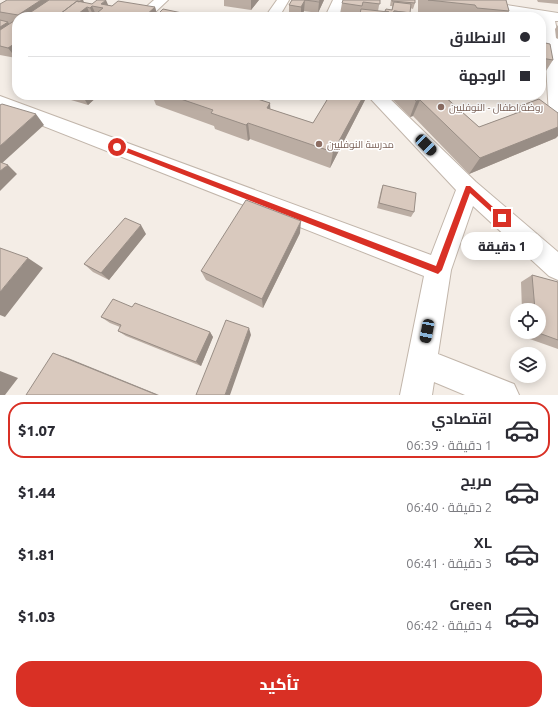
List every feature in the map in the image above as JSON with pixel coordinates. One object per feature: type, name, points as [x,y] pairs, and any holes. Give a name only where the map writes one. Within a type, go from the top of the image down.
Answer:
[{"type":"street","points":[[147,12],[162,0]]},
{"type":"street","points":[[275,12],[283,0]]},
{"type":"street","points":[[334,12],[339,0]]},
{"type":"street","points":[[448,0],[522,12]]},
{"type":"street","points":[[130,11],[135,12]]},
{"type":"street","points":[[553,17],[556,46],[556,89],[558,116]]},
{"type":"street","points":[[381,100],[468,188],[558,268]]},
{"type":"street","points":[[0,102],[438,270]]},
{"type":"street","points":[[416,395],[438,270],[468,188]]},
{"type":"street","points":[[421,362],[503,395]]},
{"type":"building","points":[[7,0],[41,0],[23,12],[12,12],[12,14],[0,12],[0,4]]},
{"type":"building","points":[[49,0],[82,0],[79,2],[77,1],[63,12],[31,12]]},
{"type":"building","points":[[97,0],[106,0],[101,4],[112,6],[118,1],[155,7],[150,12],[98,12],[103,8],[92,6],[90,8],[87,7],[80,12],[63,12],[77,1],[92,4]]},
{"type":"building","points":[[292,0],[305,0],[301,7],[289,5]]},
{"type":"building","points":[[305,0],[320,0],[319,2]]},
{"type":"building","points":[[343,0],[380,0],[380,4],[363,2],[362,6],[342,3]]},
{"type":"building","points":[[415,0],[415,3],[392,1]]},
{"type":"building","points":[[428,0],[506,0],[509,11],[477,8],[475,5]]},
{"type":"building","points":[[394,2],[411,4],[410,12],[385,11],[386,9],[392,10]]},
{"type":"building","points":[[163,9],[177,12],[160,12]]},
{"type":"building","points":[[361,9],[389,12],[360,12]]},
{"type":"building","points":[[0,20],[8,22],[0,27]]},
{"type":"building","points":[[12,22],[12,45],[8,48],[0,46],[0,30]]},
{"type":"building","points":[[546,43],[550,44],[553,60],[546,59]]},
{"type":"building","points":[[184,100],[261,100],[270,103],[267,108],[313,123],[327,100],[361,100],[333,152],[248,123],[246,125],[211,113],[213,110]]},
{"type":"building","points":[[420,100],[449,100],[479,127],[525,110],[520,106],[536,100],[540,100],[558,113],[558,127],[480,158]]},
{"type":"building","points":[[2,104],[36,114],[0,146],[0,105]]},
{"type":"building","points":[[0,162],[8,165],[0,171]]},
{"type":"building","points":[[383,185],[416,193],[414,212],[379,203]]},
{"type":"building","points":[[246,200],[301,221],[262,299],[201,271]]},
{"type":"building","points":[[125,218],[141,225],[101,273],[84,264]]},
{"type":"building","points":[[0,248],[28,258],[0,292]]},
{"type":"building","points":[[532,275],[558,282],[558,340],[546,336],[546,303],[534,303]]},
{"type":"building","points":[[113,299],[132,307],[135,303],[210,332],[196,362],[118,331],[121,325],[101,317]]},
{"type":"building","points":[[226,320],[249,328],[225,395],[196,395]]},
{"type":"building","points":[[53,353],[157,395],[26,395]]},
{"type":"place","name":"روضة اطفال - النوفليين","points":[[441,107]]},
{"type":"place","name":"مدرسة النوفليين","points":[[319,144]]},
{"type":"route","points":[[117,147],[438,270],[468,188],[502,218]]}]
